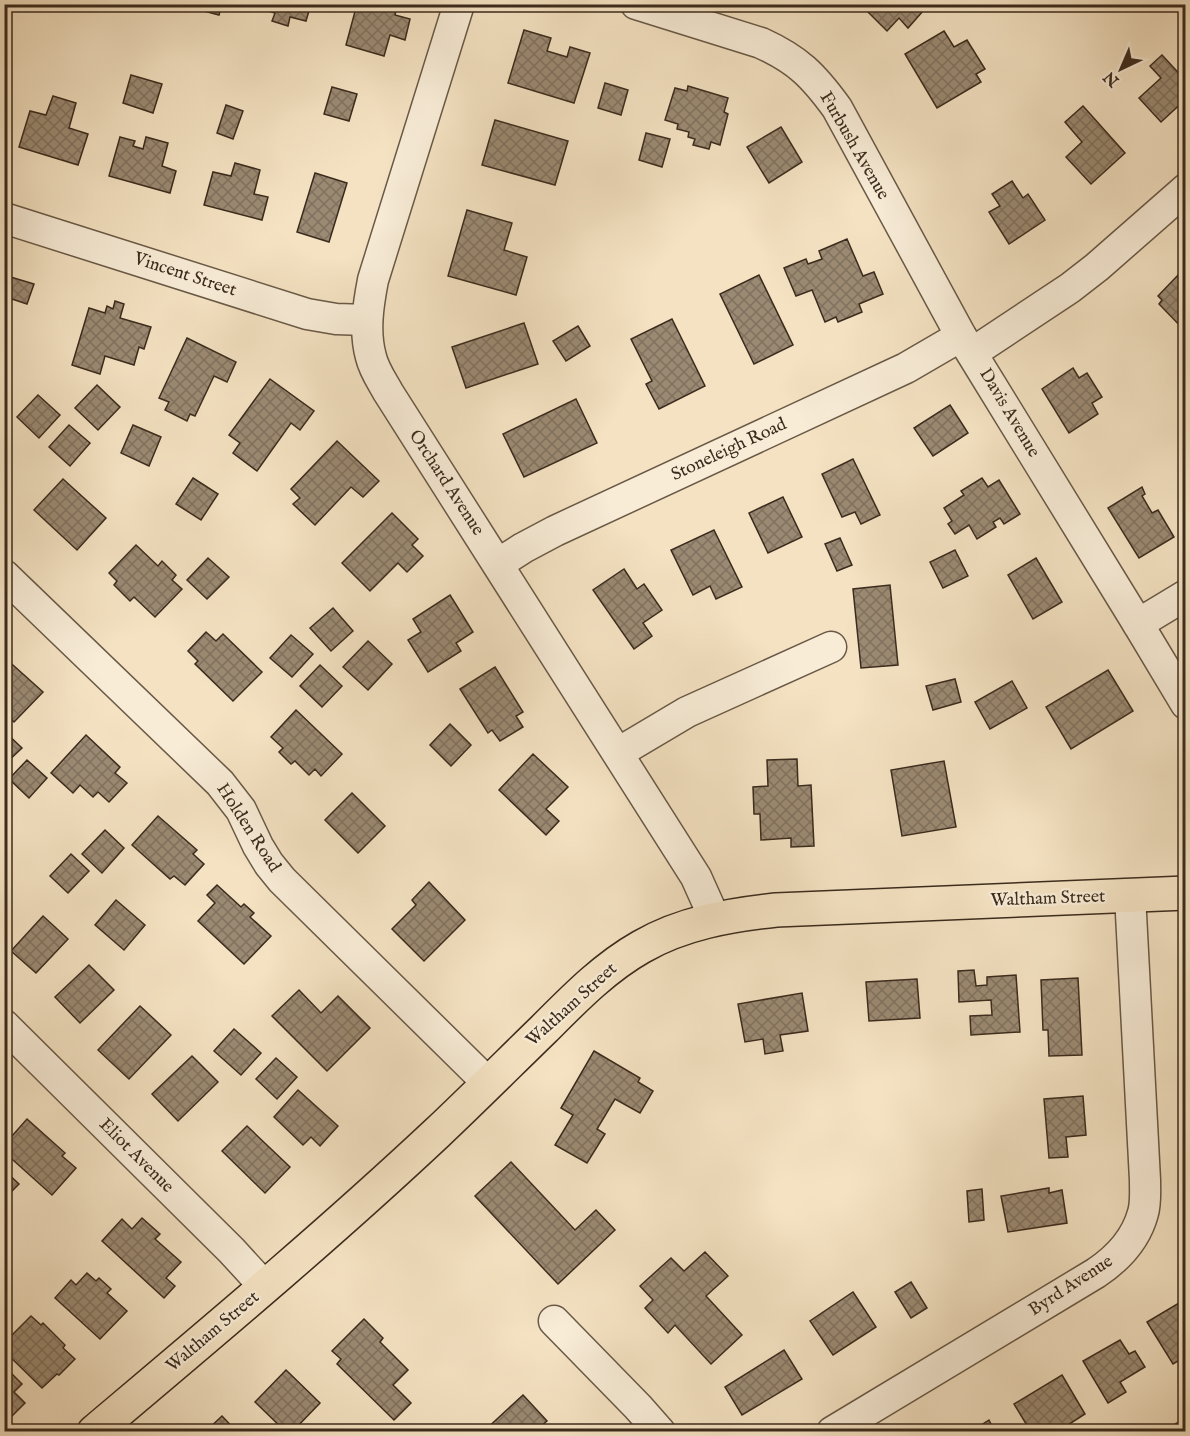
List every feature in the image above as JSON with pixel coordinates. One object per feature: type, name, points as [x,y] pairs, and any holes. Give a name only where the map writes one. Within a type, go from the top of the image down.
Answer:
[{"type":"main road","name":"Waltham Street","points":[[93,1431],[266,1287],[399,1168],[575,998],[624,957],[660,937],[731,915],[776,910],[1185,893]]},
{"type":"street","name":"Orchard Avenue","points":[[459,4],[373,280],[367,320],[371,359],[379,376],[696,877],[714,920]]},
{"type":"street","name":"Furbush Avenue","points":[[636,4],[761,42],[797,62],[811,75],[837,108],[967,345]]},
{"type":"street","name":"Davis Avenue","points":[[1185,189],[1070,288],[967,345],[1185,704]]},
{"type":"street","name":"Vincent Street","points":[[4,218],[306,314],[367,320]]},
{"type":"street","name":"Stoneleigh Road","points":[[498,564],[540,539],[906,368],[967,345]]},
{"type":"street","name":"Holden Road","points":[[4,575],[220,783],[241,810],[258,846],[282,880],[489,1083]]},
{"type":"street","points":[[1138,624],[1185,595]]},
{"type":"street","points":[[618,753],[687,712],[831,647]]},
{"type":"street","name":"Byrd Avenue","points":[[832,1431],[1096,1273],[1120,1254],[1130,1241],[1143,1214],[1145,1180],[1130,895]]},
{"type":"street","name":"Eliot Avenue","points":[[9,1040],[231,1250],[266,1287]]},
{"type":"street","points":[[554,1322],[660,1431]]},
{"type":"building","points":[[178,4],[222,4],[219,15]]},
{"type":"building","points":[[252,4],[311,4],[306,21],[290,17],[288,26],[272,21],[275,13],[251,6]]},
{"type":"building","points":[[357,4],[386,4],[385,7],[396,10],[395,15],[410,19],[405,40],[390,35],[384,56],[346,45]]},
{"type":"building","points":[[860,4],[917,4],[923,11],[908,28],[899,18],[887,31]]},
{"type":"building","points":[[524,30],[551,38],[547,51],[567,57],[570,47],[590,53],[574,103],[508,83]]},
{"type":"building","points":[[944,31],[954,47],[967,40],[985,69],[976,74],[981,82],[937,108],[905,54]]},
{"type":"building","points":[[1162,55],[1186,81],[1186,99],[1161,122],[1139,98],[1161,78],[1150,66]]},
{"type":"building","points":[[131,75],[162,84],[153,113],[123,103]]},
{"type":"building","points":[[605,83],[628,90],[621,115],[598,108]]},
{"type":"building","points":[[688,86],[728,98],[724,112],[728,114],[720,145],[711,142],[709,149],[693,145],[695,139],[688,137],[689,132],[677,129],[678,124],[665,120],[675,88],[687,91]]},
{"type":"building","points":[[332,87],[357,94],[349,121],[324,114]]},
{"type":"building","points":[[53,96],[76,103],[69,128],[88,134],[78,165],[19,147],[30,111],[46,115]]},
{"type":"building","points":[[226,105],[243,111],[233,139],[217,133]]},
{"type":"building","points":[[1083,106],[1125,153],[1091,184],[1066,157],[1082,142],[1065,122]]},
{"type":"building","points":[[495,120],[568,141],[555,185],[482,165]]},
{"type":"building","points":[[781,127],[802,162],[769,183],[747,147]]},
{"type":"building","points":[[646,133],[670,139],[662,167],[639,160]]},
{"type":"building","points":[[120,137],[135,141],[133,146],[143,149],[146,137],[168,143],[162,166],[176,171],[170,193],[109,176]]},
{"type":"building","points":[[235,163],[260,170],[254,194],[268,197],[262,220],[204,205],[213,172],[231,176]]},
{"type":"building","points":[[315,173],[347,183],[329,242],[297,232]]},
{"type":"building","points":[[1012,181],[1023,198],[1028,194],[1045,220],[1009,244],[989,212],[1000,206],[992,194]]},
{"type":"building","points":[[467,210],[512,223],[504,250],[527,257],[516,295],[448,276]]},
{"type":"building","points":[[847,239],[863,276],[874,272],[883,294],[859,304],[862,312],[838,322],[836,317],[825,322],[812,290],[796,296],[784,268],[806,259],[808,264],[822,259],[819,251]]},
{"type":"building","points":[[1180,273],[1186,279],[1186,332],[1159,304],[1162,300],[1158,296]]},
{"type":"building","points":[[4,275],[34,284],[27,304],[12,299],[7,314],[4,313]]},
{"type":"building","points":[[759,275],[793,345],[754,364],[720,294]]},
{"type":"building","points":[[115,301],[124,304],[120,318],[151,327],[144,349],[139,347],[134,365],[105,356],[100,374],[72,365],[89,308],[105,313],[107,306],[113,309]]},
{"type":"building","points":[[672,319],[705,386],[659,409],[646,384],[652,381],[631,339]]},
{"type":"building","points":[[524,323],[538,364],[466,388],[452,347]]},
{"type":"building","points":[[578,326],[590,346],[566,361],[553,341]]},
{"type":"building","points":[[187,338],[236,362],[227,382],[214,376],[195,416],[190,414],[187,421],[165,410],[169,402],[159,398]]},
{"type":"building","points":[[1073,368],[1079,378],[1087,373],[1102,397],[1092,403],[1098,414],[1069,433],[1042,389]]},
{"type":"building","points":[[270,379],[314,411],[300,430],[291,423],[257,471],[233,453],[240,443],[229,435]]},
{"type":"building","points":[[97,385],[120,407],[98,430],[75,408]]},
{"type":"building","points":[[38,395],[60,415],[39,438],[17,417]]},
{"type":"building","points":[[576,399],[597,443],[524,477],[503,434]]},
{"type":"building","points":[[950,405],[968,433],[933,456],[914,428]]},
{"type":"building","points":[[69,425],[90,443],[70,466],[49,447]]},
{"type":"building","points":[[133,425],[161,437],[149,466],[121,453]]},
{"type":"building","points":[[337,441],[379,481],[363,497],[351,487],[315,525],[293,504],[300,498],[291,489]]},
{"type":"building","points":[[853,459],[880,515],[861,524],[855,512],[842,517],[822,474]]},
{"type":"building","points":[[193,478],[218,494],[201,520],[176,504]]},
{"type":"building","points":[[982,478],[988,487],[999,480],[1020,514],[1004,524],[1000,518],[993,522],[996,527],[977,539],[969,525],[955,534],[948,524],[952,521],[944,508],[964,495],[961,491]]},
{"type":"building","points":[[63,479],[106,518],[77,550],[34,510]]},
{"type":"building","points":[[1142,487],[1145,494],[1142,496],[1152,513],[1158,510],[1174,537],[1139,558],[1108,508]]},
{"type":"building","points":[[783,497],[802,537],[768,553],[749,513]]},
{"type":"building","points":[[392,513],[418,539],[412,545],[423,556],[407,572],[398,563],[370,591],[342,563]]},
{"type":"building","points":[[714,530],[742,587],[716,599],[710,586],[693,595],[671,550]]},
{"type":"building","points":[[840,538],[852,565],[837,571],[825,544]]},
{"type":"building","points":[[136,545],[158,566],[162,561],[176,575],[172,580],[182,589],[155,617],[134,597],[130,601],[114,585],[117,581],[109,573]]},
{"type":"building","points":[[955,550],[968,576],[943,588],[930,562]]},
{"type":"building","points":[[208,558],[229,577],[207,599],[187,580]]},
{"type":"building","points":[[1036,558],[1062,602],[1033,619],[1008,575]]},
{"type":"building","points":[[624,569],[637,589],[644,584],[662,610],[643,623],[652,636],[634,649],[593,590]]},
{"type":"building","points":[[890,585],[898,665],[861,668],[853,589]]},
{"type":"building","points":[[450,595],[473,632],[456,643],[461,651],[428,672],[408,640],[421,632],[413,619]]},
{"type":"building","points":[[333,608],[353,631],[331,651],[310,628]]},
{"type":"building","points":[[206,632],[216,641],[223,634],[262,672],[233,701],[195,664],[198,661],[188,651]]},
{"type":"building","points":[[291,635],[313,654],[292,677],[270,658]]},
{"type":"building","points":[[368,641],[392,664],[368,690],[343,667]]},
{"type":"building","points":[[4,657],[43,692],[14,722],[4,713]]},
{"type":"building","points":[[320,665],[342,686],[322,707],[300,686]]},
{"type":"building","points":[[495,667],[523,712],[516,716],[523,727],[500,741],[492,730],[488,733],[460,689]]},
{"type":"building","points":[[1108,670],[1133,711],[1071,749],[1046,707]]},
{"type":"building","points":[[955,679],[961,702],[933,710],[926,686]]},
{"type":"building","points":[[1012,681],[1027,708],[990,729],[975,702]]},
{"type":"building","points":[[296,710],[342,754],[321,776],[315,769],[309,775],[295,761],[291,764],[279,752],[283,748],[271,737]]},
{"type":"building","points":[[450,724],[471,745],[451,766],[430,745]]},
{"type":"building","points":[[4,731],[22,748],[4,765]]},
{"type":"building","points":[[86,735],[120,767],[115,773],[127,783],[109,802],[98,792],[93,797],[80,785],[73,793],[51,773]]},
{"type":"building","points":[[533,754],[568,787],[546,809],[559,821],[546,835],[499,790]]},
{"type":"building","points":[[797,759],[798,786],[811,785],[814,846],[791,847],[791,838],[761,840],[760,814],[754,814],[753,787],[768,786],[767,760]]},
{"type":"building","points":[[27,760],[47,778],[29,798],[9,779]]},
{"type":"building","points":[[944,761],[956,827],[902,836],[891,770]]},
{"type":"building","points":[[352,793],[385,826],[358,853],[325,820]]},
{"type":"building","points":[[158,816],[197,850],[193,854],[204,864],[185,885],[174,876],[170,879],[132,845]]},
{"type":"building","points":[[105,830],[124,848],[102,873],[82,854]]},
{"type":"building","points":[[71,854],[89,871],[68,893],[50,876]]},
{"type":"building","points":[[429,882],[465,920],[424,961],[392,929],[416,905],[412,900]]},
{"type":"building","points":[[217,885],[241,907],[244,904],[254,913],[250,917],[271,936],[244,964],[198,921],[215,903],[207,895]]},
{"type":"building","points":[[116,900],[145,925],[124,950],[95,925]]},
{"type":"building","points":[[43,916],[68,939],[36,973],[11,951]]},
{"type":"building","points":[[89,965],[114,990],[80,1023],[55,997]]},
{"type":"building","points":[[974,970],[976,986],[987,985],[987,977],[1016,975],[1020,1032],[971,1035],[970,1016],[992,1015],[991,1000],[959,1002],[958,971]]},
{"type":"building","points":[[1078,978],[1082,1055],[1049,1056],[1048,1030],[1043,1030],[1041,980]]},
{"type":"building","points":[[917,979],[920,1018],[869,1021],[866,982]]},
{"type":"building","points":[[299,990],[321,1013],[338,996],[370,1028],[327,1071],[272,1016]]},
{"type":"building","points":[[802,993],[808,1031],[780,1035],[783,1051],[765,1054],[763,1039],[745,1042],[738,1004]]},
{"type":"building","points":[[140,1006],[171,1035],[129,1079],[98,1050]]},
{"type":"building","points":[[234,1029],[261,1053],[241,1075],[214,1051]]},
{"type":"building","points":[[594,1051],[640,1078],[638,1082],[653,1091],[640,1113],[615,1099],[597,1129],[605,1134],[587,1163],[555,1145],[573,1115],[561,1108]]},
{"type":"building","points":[[192,1056],[218,1082],[178,1121],[152,1094]]},
{"type":"building","points":[[276,1058],[297,1077],[277,1099],[256,1079]]},
{"type":"building","points":[[298,1090],[338,1126],[320,1146],[311,1137],[303,1145],[274,1117]]},
{"type":"building","points":[[1083,1096],[1086,1135],[1066,1137],[1068,1157],[1049,1158],[1044,1099]]},
{"type":"building","points":[[27,1119],[65,1153],[62,1156],[76,1168],[52,1195],[4,1152],[4,1145]]},
{"type":"building","points":[[247,1126],[290,1167],[265,1193],[222,1151]]},
{"type":"building","points":[[511,1162],[575,1230],[596,1210],[615,1230],[558,1284],[475,1196]]},
{"type":"building","points":[[4,1170],[19,1184],[4,1199]]},
{"type":"building","points":[[1049,1188],[1049,1193],[1062,1190],[1067,1223],[1008,1232],[1001,1196]]},
{"type":"building","points":[[982,1189],[984,1220],[969,1222],[967,1191]]},
{"type":"building","points":[[142,1218],[160,1234],[155,1239],[181,1262],[166,1278],[175,1286],[164,1298],[102,1241],[122,1219],[132,1229]]},
{"type":"building","points":[[705,1252],[728,1276],[706,1296],[742,1335],[711,1364],[675,1325],[668,1333],[645,1308],[653,1300],[640,1286],[671,1258],[684,1271]]},
{"type":"building","points":[[87,1273],[96,1281],[99,1278],[111,1289],[107,1293],[127,1311],[100,1339],[55,1298],[71,1280],[76,1285]]},
{"type":"building","points":[[911,1282],[927,1308],[911,1318],[895,1292]]},
{"type":"building","points":[[853,1292],[876,1327],[833,1355],[810,1321]]},
{"type":"building","points":[[1179,1303],[1186,1313],[1186,1356],[1173,1364],[1147,1322]]},
{"type":"building","points":[[31,1316],[41,1325],[43,1323],[65,1345],[63,1348],[75,1359],[42,1388],[4,1351],[4,1343]]},
{"type":"building","points":[[364,1319],[383,1338],[380,1342],[408,1370],[393,1385],[411,1403],[394,1420],[337,1364],[341,1359],[332,1351]]},
{"type":"building","points":[[1120,1340],[1129,1354],[1135,1351],[1145,1367],[1120,1382],[1126,1392],[1108,1403],[1083,1361]]},
{"type":"building","points":[[784,1350],[802,1379],[742,1415],[725,1387]]},
{"type":"building","points":[[4,1366],[22,1384],[14,1392],[25,1403],[4,1424]]},
{"type":"building","points":[[286,1370],[320,1403],[292,1432],[286,1432],[255,1402]]},
{"type":"building","points":[[1062,1375],[1085,1414],[1057,1432],[1053,1429],[1049,1432],[1031,1432],[1014,1404]]},
{"type":"building","points":[[523,1395],[547,1421],[539,1428],[542,1432],[483,1432]]},
{"type":"building","points":[[222,1416],[237,1432],[205,1432]]},
{"type":"building","points":[[1186,1418],[1186,1432],[1179,1432],[1175,1424]]},
{"type":"building","points":[[989,1420],[995,1432],[970,1432]]}]
